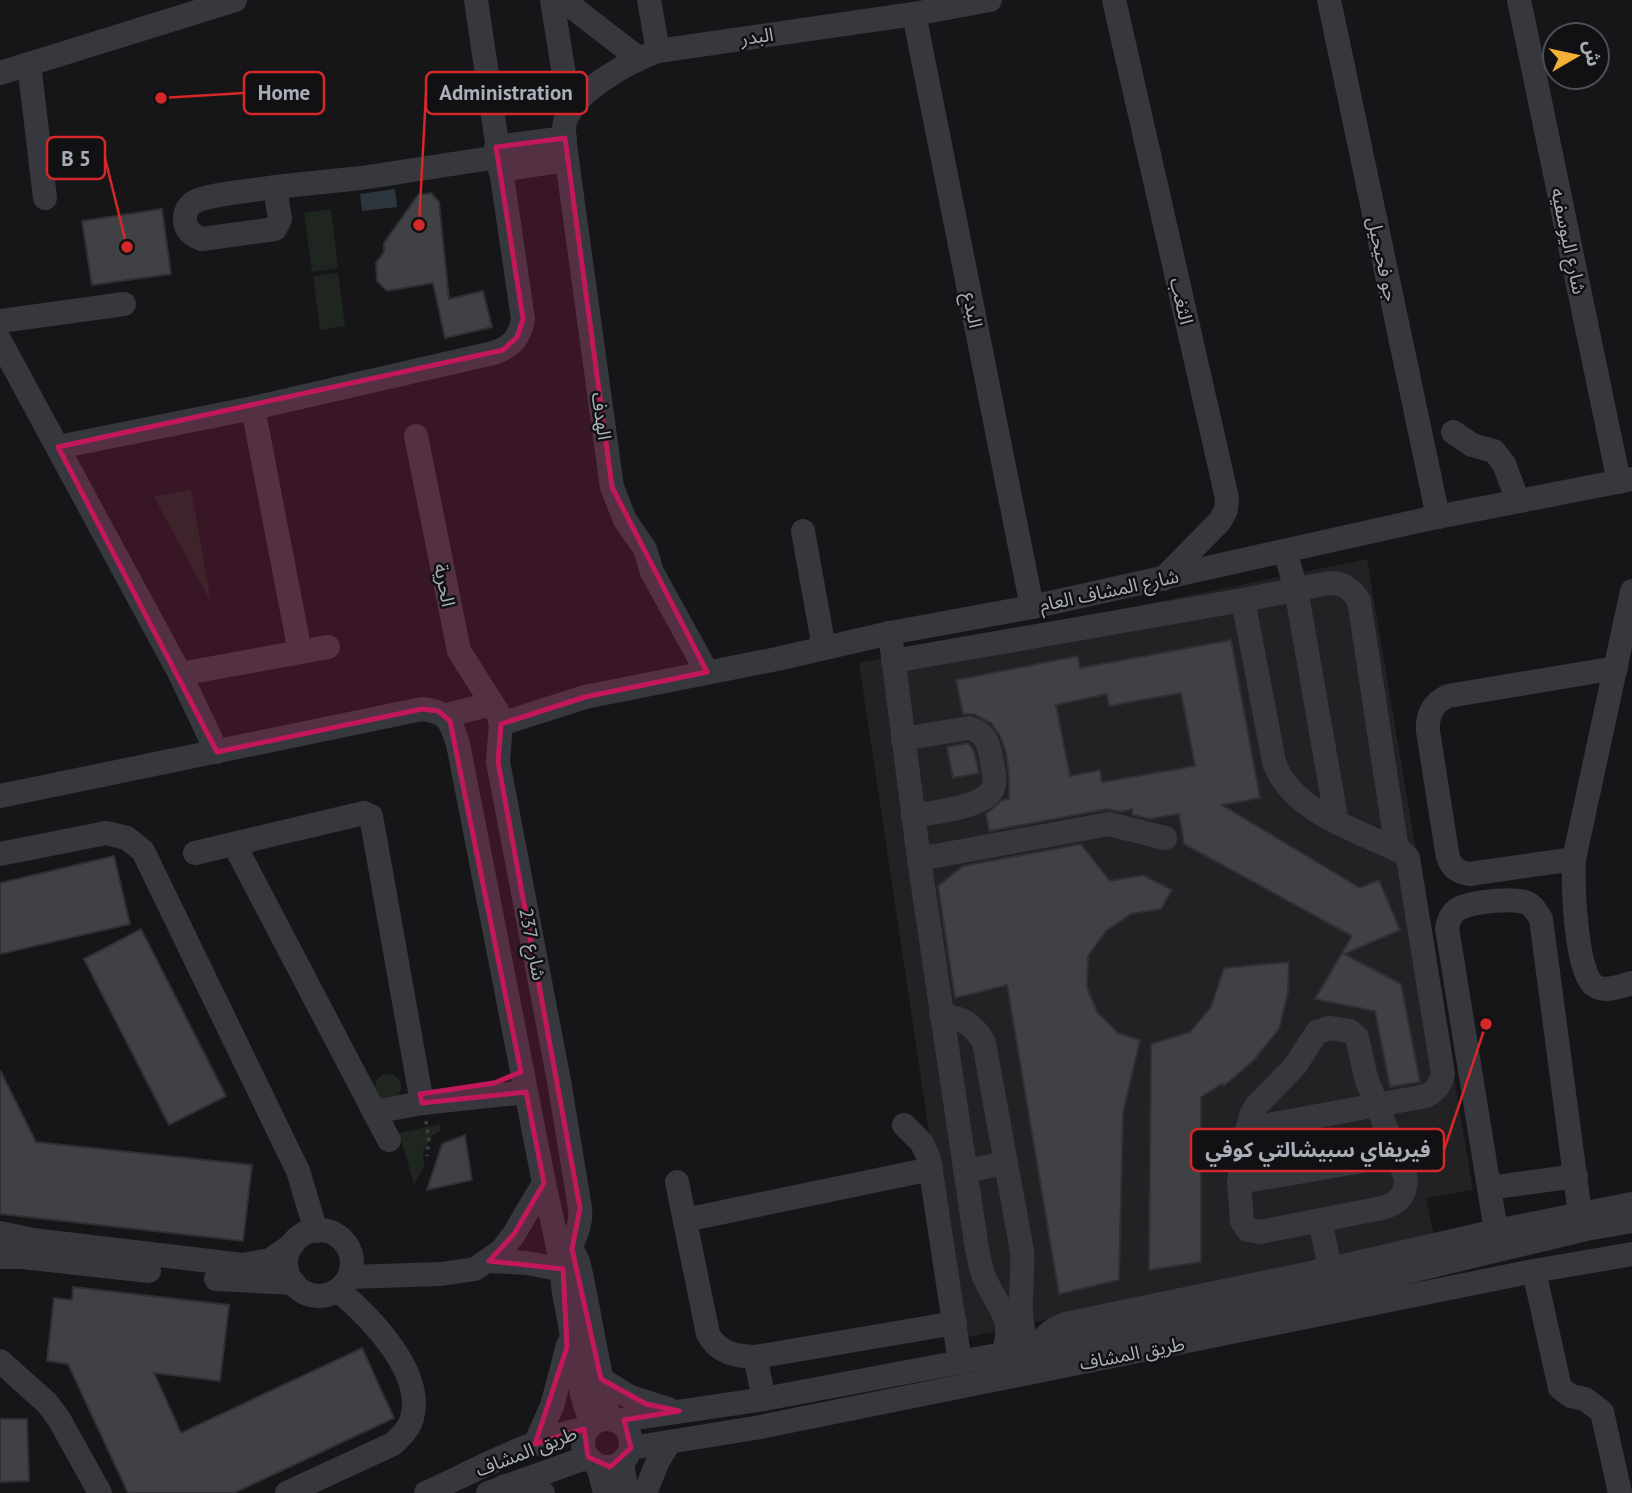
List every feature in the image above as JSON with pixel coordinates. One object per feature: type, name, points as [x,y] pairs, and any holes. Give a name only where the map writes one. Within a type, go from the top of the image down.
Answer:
[{"type":"street","points":[[0,73],[235,0]]},
{"type":"street","points":[[58,447],[253,408],[493,353],[511,345],[521,328],[523,318],[476,0]]},
{"type":"street","points":[[275,187],[361,178],[566,149],[565,124],[570,111],[552,0]]},
{"type":"street","points":[[563,0],[648,55],[651,11]]},
{"type":"street","name":"البدر","points":[[570,111],[603,80],[648,55],[990,0]]},
{"type":"street","name":"الثغب","points":[[1114,0],[1227,498],[1226,510],[1220,521],[1163,579]]},
{"type":"street","name":"جو فحيحيل","points":[[1329,0],[1438,517]]},
{"type":"street","name":"شارع اليوسفيه","points":[[1519,0],[1625,480]]},
{"type":"street","name":"البدع","points":[[914,14],[1032,607]]},
{"type":"street","points":[[29,64],[45,198]]},
{"type":"street","name":"الهدف","points":[[566,149],[612,487],[625,520],[645,549],[652,572],[707,673]]},
{"type":"street","points":[[0,321],[124,304]]},
{"type":"street","points":[[0,341],[180,674],[217,752]]},
{"type":"street","points":[[253,408],[300,652]]},
{"type":"street","points":[[1454,432],[1472,444],[1494,451],[1504,464],[1518,501]]},
{"type":"street","name":"الحرية","points":[[416,436],[456,641],[464,661],[478,680],[496,714]]},
{"type":"street","name":"شارع المشاف العام","points":[[496,714],[707,673],[890,633],[1032,607],[1438,517],[1625,480]]},
{"type":"street","points":[[803,531],[824,648]]},
{"type":"street","points":[[1285,551],[1296,589],[1337,823]]},
{"type":"street","points":[[893,661],[1335,582],[1345,585],[1359,601],[1397,850]]},
{"type":"street","points":[[1632,591],[1574,859],[1574,899],[1586,976],[1601,989],[1632,983]]},
{"type":"street","points":[[1243,600],[1277,771],[1296,796],[1337,823],[1397,850],[1408,858],[1443,1074],[1440,1084],[1426,1097],[1247,1129]]},
{"type":"street","points":[[890,633],[941,1015],[980,1266],[1007,1320],[1007,1341],[1003,1354]]},
{"type":"street","points":[[180,674],[328,647]]},
{"type":"street","points":[[1574,859],[1469,874],[1456,870],[1451,865],[1447,852],[1427,722],[1434,706],[1448,696],[1616,668]]},
{"type":"street","points":[[0,796],[422,709],[438,711],[450,721],[458,744],[544,1184],[567,1260],[580,1269],[601,1379],[601,1423],[583,1439],[610,1458],[627,1493]]},
{"type":"street","points":[[444,716],[496,714]]},
{"type":"street","name":"شارع 237","points":[[496,714],[498,762],[580,1208],[580,1223],[567,1260],[570,1326],[580,1390],[601,1423]]},
{"type":"street","points":[[903,739],[969,728],[977,730],[988,741],[995,780],[993,789],[980,802],[913,816]]},
{"type":"street","points":[[195,853],[364,813],[371,816],[421,1098]]},
{"type":"street","points":[[919,859],[1109,824],[1165,838]]},
{"type":"street","points":[[0,853],[106,833],[127,838],[143,851],[298,1171],[316,1231]]},
{"type":"street","points":[[233,844],[389,1140]]},
{"type":"street","points":[[1496,1231],[1447,928],[1449,919],[1462,907],[1516,899],[1527,903],[1541,919],[1580,1214]]},
{"type":"street","points":[[941,1015],[959,1017],[970,1023],[984,1043],[1022,1251],[1021,1320],[1034,1350],[1047,1334],[1061,1325],[1632,1204]]},
{"type":"street","points":[[1329,1028],[1350,1031],[1357,1037],[1366,1078],[1376,1105],[1406,1178],[1406,1187],[1397,1201],[1382,1208],[1260,1232],[1248,1230],[1241,1221],[1240,1182],[1247,1129],[1257,1105],[1295,1066],[1317,1032],[1329,1028]]},
{"type":"street","points":[[374,1112],[421,1098],[523,1082]]},
{"type":"street","points":[[904,1125],[922,1143],[929,1159],[960,1362]]},
{"type":"street","points":[[1240,1182],[1398,1155]]},
{"type":"street","points":[[965,1171],[1006,1163]]},
{"type":"street","points":[[685,1220],[931,1170]]},
{"type":"street","points":[[1489,1188],[1576,1176]]},
{"type":"street","points":[[677,1182],[708,1334],[712,1342],[727,1353],[755,1357],[955,1323]]},
{"type":"street","points":[[344,1283],[475,1269],[502,1250],[544,1184]]},
{"type":"street","points":[[1320,1220],[1330,1269]]},
{"type":"street","name":"طريق المشاف","points":[[426,1493],[535,1444],[601,1423],[764,1399],[1034,1350],[1336,1289],[1586,1229],[1632,1221]]},
{"type":"street","points":[[0,1233],[33,1240],[243,1265],[270,1260],[300,1237],[316,1231],[333,1233],[346,1244],[352,1260],[344,1283],[331,1294],[315,1296],[300,1289],[287,1268],[293,1244]]},
{"type":"street","name":"طريق المشاف","points":[[496,1489],[669,1443],[755,1429],[1534,1271],[1632,1254]]},
{"type":"street","points":[[0,1257],[239,1281],[294,1283]]},
{"type":"street","points":[[489,1261],[534,1264],[567,1260]]},
{"type":"street","points":[[1534,1271],[1560,1388],[1571,1396],[1585,1399],[1602,1412],[1620,1493]]},
{"type":"street","points":[[286,1493],[393,1444],[405,1433],[412,1418],[412,1386],[395,1352],[344,1283]]},
{"type":"street","points":[[535,1444],[558,1387],[570,1326]]},
{"type":"street","points":[[755,1357],[764,1399]]},
{"type":"street","points":[[4,1369],[47,1403],[59,1419],[100,1493]]},
{"type":"street","points":[[601,1379],[646,1404],[679,1411]]},
{"type":"street","points":[[601,1423],[628,1432],[610,1458],[605,1493]]},
{"type":"street","points":[[645,1493],[658,1461],[669,1443]]},
{"type":"street","points":[[496,1489],[543,1493]]},
{"type":"path","points":[[421,1098],[429,1140],[426,1156]]},
{"type":"highlighted area","points":[[565,138],[612,487],[707,672],[585,697],[501,724],[498,762],[580,1208],[572,1249],[601,1379],[646,1404],[679,1411],[624,1420],[631,1448],[610,1467],[588,1457],[584,1429],[535,1444],[567,1347],[563,1269],[489,1261],[514,1234],[544,1183],[526,1092],[422,1103],[420,1094],[494,1083],[521,1072],[450,721],[438,711],[422,709],[217,752],[58,447],[503,350],[517,337],[523,319],[496,147]]},
{"type":"shaded area","points":[[395,189],[397,207],[362,211],[360,194]]},
{"type":"shaded area","points":[[331,209],[338,268],[312,272],[304,213]]},
{"type":"shaded area","points":[[338,273],[345,326],[320,330],[313,276]]},
{"type":"shaded area","points":[[191,489],[211,602],[154,497]]},
{"type":"shaded area","points":[[1367,559],[1473,1190],[1426,1198],[1434,1236],[960,1339],[859,663]]},
{"type":"shaded area","points":[[388,1074],[397,1078],[401,1087],[397,1096],[388,1100],[379,1096],[375,1087],[379,1078]]},
{"type":"shaded area","points":[[440,1124],[440,1131],[432,1136],[423,1152],[424,1167],[414,1184],[399,1133]]},
{"type":"building","points":[[431,193],[439,202],[449,299],[483,291],[492,327],[445,338],[433,283],[387,291],[377,281],[376,263],[384,252],[384,243],[418,195]]},
{"type":"building","points":[[162,209],[171,274],[92,285],[82,221]]},
{"type":"building","points":[[1231,640],[1260,798],[1222,805],[1360,888],[1379,880],[1400,930],[1344,954],[1401,984],[1420,1082],[1390,1087],[1375,1011],[1315,999],[1352,936],[1184,844],[1179,814],[1150,819],[1133,815],[1132,809],[1121,812],[1107,809],[989,831],[986,814],[1002,800],[1009,799],[1006,753],[1000,736],[991,723],[974,714],[963,714],[956,680],[1078,656],[1080,668]],"holes":[[[1181,693],[1195,766],[1102,782],[1100,770],[1070,776],[1056,705],[1107,694],[1109,706]]]},
{"type":"building","points":[[968,743],[974,751],[979,773],[953,778],[947,747]]},
{"type":"building","points":[[1081,844],[1110,881],[1143,875],[1172,890],[1161,909],[1131,914],[1106,931],[1088,956],[1087,987],[1097,1012],[1118,1033],[1140,1040],[1123,1113],[1119,1280],[1059,1294],[1007,985],[955,998],[938,886],[963,866]]},
{"type":"building","points":[[114,856],[130,924],[0,954],[0,883]]},
{"type":"building","points":[[141,929],[226,1096],[169,1125],[84,959]]},
{"type":"building","points":[[1289,962],[1288,993],[1279,1029],[1254,1060],[1224,1086],[1222,1084],[1201,1097],[1201,1262],[1149,1270],[1151,1044],[1190,1032],[1211,1007],[1224,968]]},
{"type":"building","points":[[0,1070],[36,1142],[252,1165],[243,1241],[0,1214]]},
{"type":"building","points":[[465,1135],[472,1180],[427,1190],[442,1144]]},
{"type":"building","points":[[73,1287],[229,1305],[220,1381],[154,1373],[181,1433],[362,1348],[394,1418],[234,1493],[128,1493],[68,1364],[47,1361],[54,1298],[72,1300]]},
{"type":"building","points":[[0,1419],[27,1419],[29,1481],[0,1482]]},
{"type":"place","name":"Home","points":[[161,98]]},
{"type":"place","name":"Administration","points":[[419,225]]},
{"type":"place","name":"B 5","points":[[127,247]]},
{"type":"place","name":"فيريفاي سبيشالتي كوفي","points":[[1486,1024]]}]
